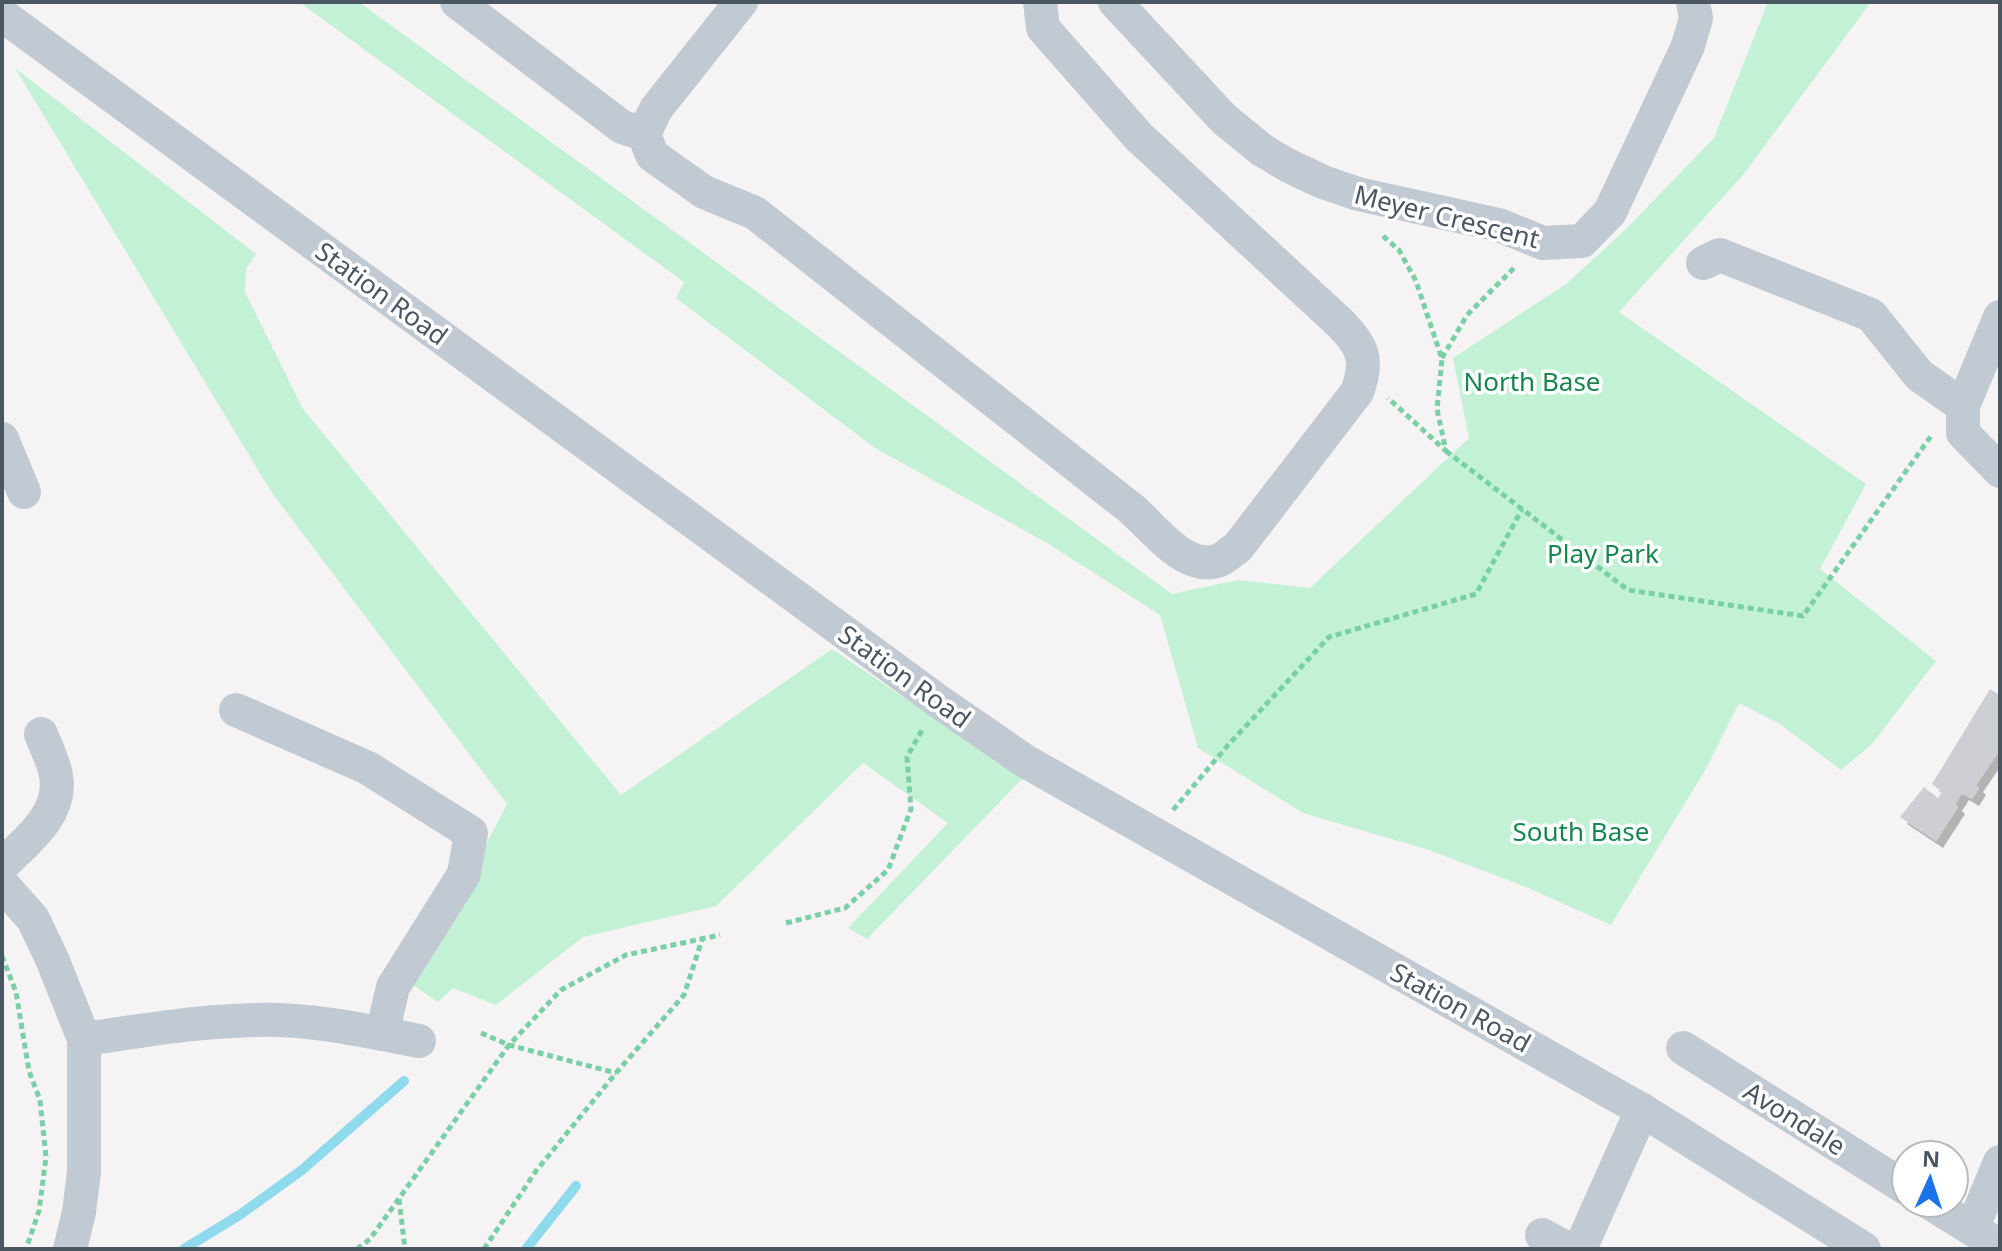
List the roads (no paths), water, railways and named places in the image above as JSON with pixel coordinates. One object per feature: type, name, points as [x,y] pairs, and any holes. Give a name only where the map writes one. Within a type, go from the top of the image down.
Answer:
[{"type":"street","points":[[457,2],[622,127],[644,134]]},
{"type":"street","points":[[741,2],[656,109],[644,134],[652,155],[704,192],[755,213],[1133,510],[1181,553],[1194,560],[1216,562],[1238,547],[1357,392],[1363,376],[1364,359],[1357,340],[1139,137],[1043,28],[1040,2]]},
{"type":"street","name":"Meyer Crescent","points":[[1115,2],[1224,119],[1262,150],[1289,166],[1358,194],[1499,225],[1543,243],[1582,241],[1610,212],[1688,46],[1696,18],[1693,2]]},
{"type":"street","name":"Station Road","points":[[2,15],[938,701],[1025,761],[1642,1110],[1864,1249]]},
{"type":"street","points":[[1703,263],[1720,255],[1871,315],[1919,375],[1963,406]]},
{"type":"street","points":[[2000,317],[1963,406],[1963,433],[2000,471]]},
{"type":"street","points":[[2,439],[23,493]]},
{"type":"street","points":[[236,710],[368,768],[471,833],[464,874],[393,987],[382,1034]]},
{"type":"street","points":[[2,865],[39,831],[53,805],[57,778],[41,734]]},
{"type":"street","points":[[2,884],[33,919],[84,1039],[84,1172],[70,1249]]},
{"type":"street","points":[[84,1039],[157,1029],[278,1020],[419,1041]]},
{"type":"street","name":"Avondale","points":[[1683,1048],[1890,1178]]},
{"type":"street","points":[[1580,1249],[1642,1110]]},
{"type":"street","points":[[1956,1219],[1986,1238],[2000,1162]]},
{"type":"waterway","points":[[184,1249],[241,1214],[302,1170],[404,1081]]},
{"type":"waterway","points":[[526,1249],[576,1186]]},
{"type":"park label","name":"North Base","points":[[1532,381]]},
{"type":"park label","name":"Play Park","points":[[1603,553]]},
{"type":"park label","name":"South Base","points":[[1581,831]]}]
